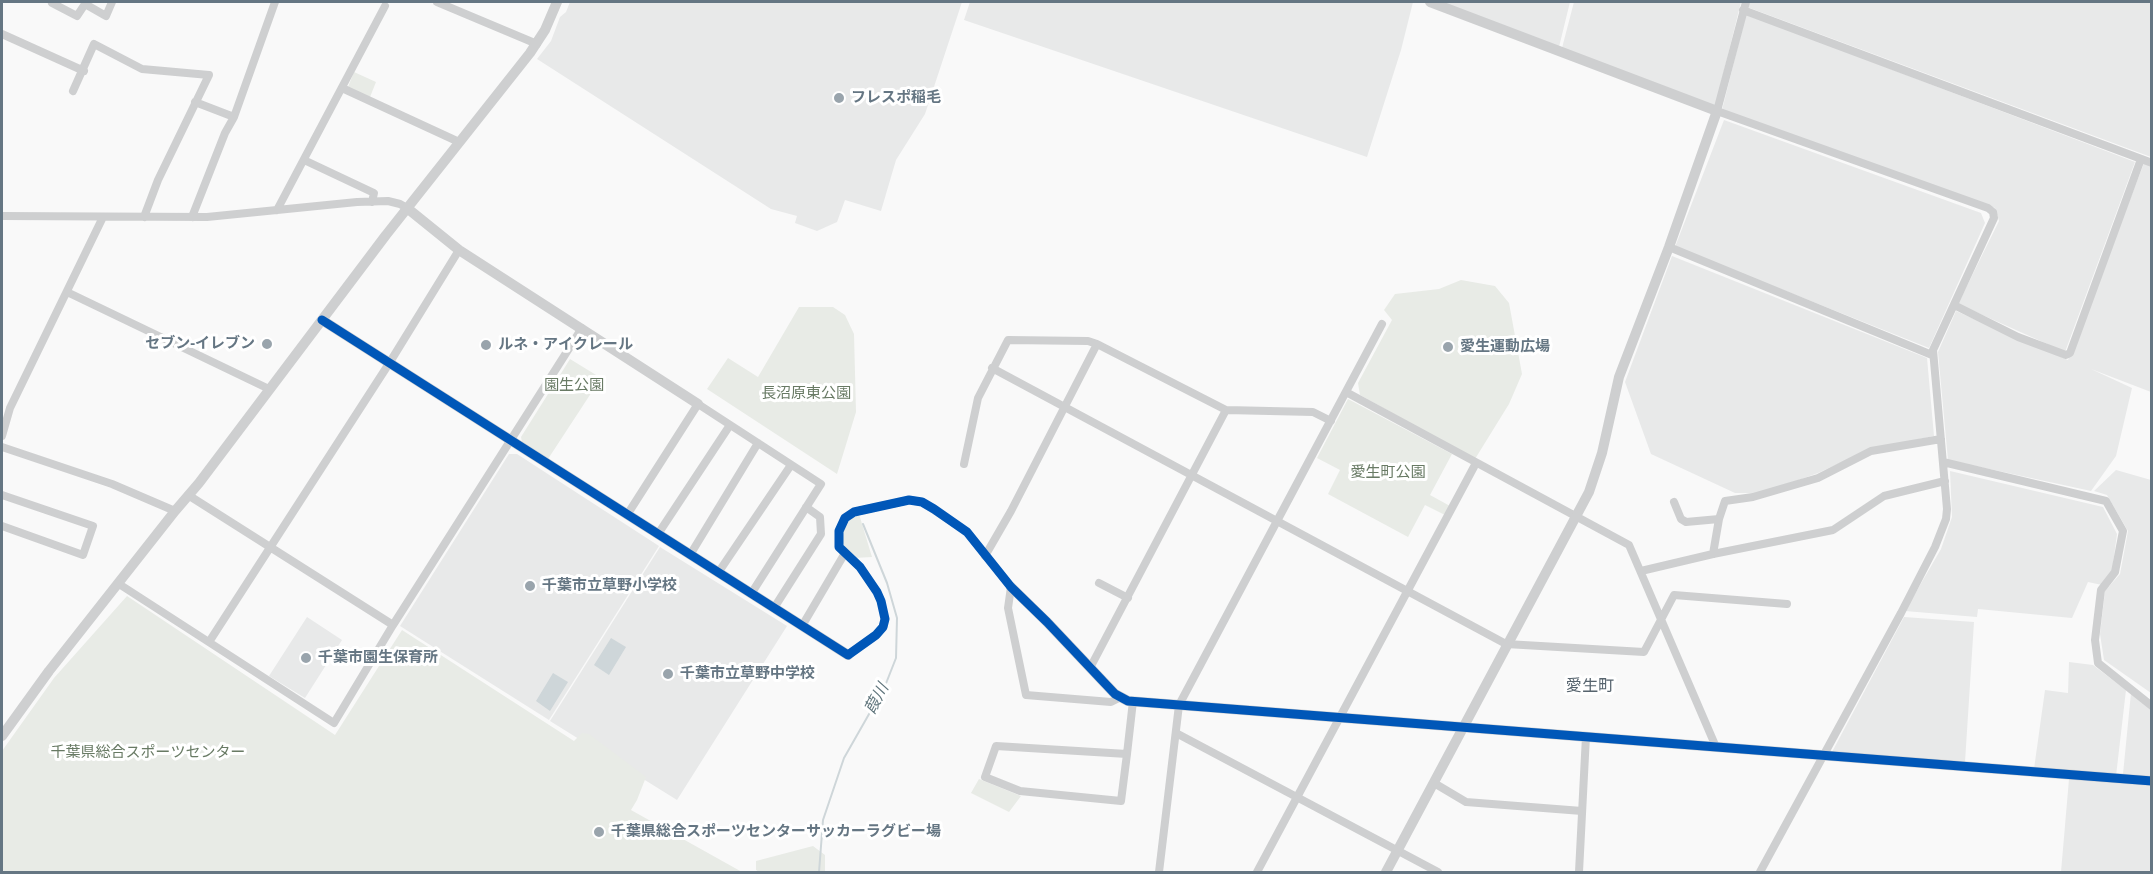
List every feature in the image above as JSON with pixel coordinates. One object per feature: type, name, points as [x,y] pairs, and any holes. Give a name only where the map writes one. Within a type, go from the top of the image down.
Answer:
[{"type":"street","points":[[53,2],[77,16],[85,4],[106,16],[112,2]]},
{"type":"street","points":[[192,216],[225,133],[234,117],[274,2]]},
{"type":"street","points":[[436,2],[537,44]]},
{"type":"street","points":[[2,736],[49,670],[199,483],[407,208],[537,44],[557,2]]},
{"type":"street","points":[[1430,2],[1717,111],[1988,208],[1993,212],[1992,226],[1932,355],[1947,509],[1935,547],[1760,873]]},
{"type":"street","points":[[277,210],[385,6]]},
{"type":"street","points":[[1386,873],[1589,492],[1598,468],[1619,376],[1669,247],[1717,111],[1744,6],[2151,163]]},
{"type":"street","points":[[2,34],[84,71]]},
{"type":"street","points":[[73,91],[84,71],[94,44],[142,69],[209,75],[158,180],[144,217]]},
{"type":"street","points":[[342,88],[459,142]]},
{"type":"street","points":[[195,102],[234,117]]},
{"type":"street","points":[[1954,306],[2060,355],[2070,352],[2141,159]]},
{"type":"street","points":[[304,160],[374,193],[372,202]]},
{"type":"street","points":[[2,216],[207,217],[372,202],[388,201],[400,204],[459,250],[821,484],[751,594]]},
{"type":"street","points":[[2,436],[10,408],[103,216]]},
{"type":"street","points":[[1669,247],[1932,355]]},
{"type":"street","points":[[209,642],[390,362],[459,250]]},
{"type":"street","points":[[67,292],[269,389]]},
{"type":"street","points":[[322,320],[849,655],[876,635],[883,627],[885,619],[877,592],[860,567],[839,547],[839,531],[845,518],[863,510],[909,500],[922,502],[967,532],[1011,587],[1119,698],[1464,728],[2151,781]]},
{"type":"street","points":[[1159,873],[1179,705],[1382,324]]},
{"type":"street","points":[[119,584],[333,723],[582,328]]},
{"type":"street","points":[[964,464],[978,398],[1008,340],[1088,341],[1226,410],[1313,412],[1330,421]]},
{"type":"street","points":[[985,556],[1011,511],[1097,344]]},
{"type":"street","points":[[992,368],[1506,644],[1644,652],[1674,595],[1787,604]]},
{"type":"street","points":[[1346,392],[1629,545],[1716,747]]},
{"type":"street","points":[[627,515],[698,404]]},
{"type":"street","points":[[1090,668],[1226,410]]},
{"type":"street","points":[[658,534],[730,425]]},
{"type":"street","points":[[1713,554],[1719,519],[1725,501],[1753,497],[1818,478],[1871,451],[1941,439]]},
{"type":"street","points":[[690,555],[758,443]]},
{"type":"street","points":[[2,447],[112,484],[175,511]]},
{"type":"street","points":[[1943,462],[2106,501],[2123,531],[2115,572],[2101,590],[2095,640],[2098,663],[2151,706]]},
{"type":"street","points":[[1257,873],[1476,463]]},
{"type":"street","points":[[718,573],[791,465]]},
{"type":"street","points":[[1641,571],[1833,530],[1884,496],[1945,481]]},
{"type":"street","points":[[2,495],[93,526],[82,555],[2,526]]},
{"type":"street","points":[[188,495],[393,625]]},
{"type":"street","points":[[1674,502],[1681,519],[1686,522],[1719,519]]},
{"type":"street","points":[[774,608],[821,534],[820,517],[806,507]]},
{"type":"street","points":[[802,626],[845,553]]},
{"type":"street","points":[[1099,583],[1128,597]]},
{"type":"street","points":[[1011,587],[1008,608],[1026,695],[1111,702],[1119,698]]},
{"type":"street","points":[[1127,754],[996,746],[985,777],[1020,791],[1121,801],[1127,754],[1133,701]]},
{"type":"street","points":[[1176,733],[1438,873]]},
{"type":"street","points":[[1579,873],[1586,736]]},
{"type":"street","points":[[1434,783],[1466,802],[1582,811]]},
{"type":"shaded area","points":[[570,2],[962,2],[925,114],[896,160],[881,211],[845,200],[837,222],[817,231],[795,223],[797,216],[771,209],[537,59],[551,41],[560,17],[566,12]]},
{"type":"shaded area","points":[[970,2],[1413,2],[1401,50],[1367,157],[964,20]]},
{"type":"shaded area","points":[[1438,2],[1570,2],[1559,47]]},
{"type":"shaded area","points":[[1574,2],[1741,2],[1715,107],[1562,48]]},
{"type":"shaded area","points":[[1748,2],[2151,2],[2151,157],[1747,7]]},
{"type":"shaded area","points":[[1746,14],[2135,162],[2065,352],[1958,304],[1999,221],[1995,208],[1722,110]]},
{"type":"shaded area","points":[[1724,120],[1981,213],[1985,223],[1929,348],[1675,247]]},
{"type":"shaded area","points":[[2144,163],[2151,166],[2151,392],[2091,369],[2132,388],[2116,456],[2091,491],[1948,460],[1938,352],[1956,311],[2068,360]]},
{"type":"shaded area","points":[[1672,256],[1927,358],[1934,436],[1870,449],[1818,473],[1763,493],[1735,493],[1651,454],[1625,382]]},
{"type":"shaded area","name":"千葉市立草野小学校","points":[[509,454],[517,454],[659,546],[549,720],[400,626]]},
{"type":"shaded area","points":[[2116,470],[2151,480],[2151,693],[2104,660],[2100,634],[2105,591],[2120,574],[2128,531],[2107,495],[2094,491]]},
{"type":"shaded area","points":[[1950,471],[2103,507],[2117,534],[2112,571],[2102,585],[2088,582],[2072,618],[1978,609],[1977,617],[1905,611],[1941,549],[1952,517]]},
{"type":"shaded area","name":"千葉市立草野中学校","points":[[660,547],[787,626],[677,800],[550,721]]},
{"type":"shaded area","name":"千葉市園生保育所","points":[[307,617],[342,640],[305,698],[269,676]]},
{"type":"shaded area","points":[[1904,617],[1974,622],[1965,762],[1832,752]]},
{"type":"shaded area","points":[[611,638],[626,647],[609,675],[594,665]]},
{"type":"shaded area","points":[[2069,662],[2093,665],[2126,690],[2116,776],[2034,769],[2045,690],[2068,693]]},
{"type":"shaded area","points":[[553,673],[568,682],[550,711],[536,701]]},
{"type":"shaded area","points":[[2131,693],[2151,710],[2151,776],[2123,774]]},
{"type":"shaded area","points":[[2069,779],[2151,786],[2151,872],[2061,872]]},
{"type":"green space","points":[[354,72],[376,82],[370,97],[348,87]]},
{"type":"green space","name":"愛生運動広場","points":[[1461,280],[1495,286],[1509,303],[1522,374],[1509,404],[1475,459],[1360,395],[1358,383],[1392,320],[1384,310],[1395,294],[1439,289]]},
{"type":"green space","name":"長沼原東公園","points":[[799,307],[833,307],[845,315],[854,334],[856,412],[837,474],[707,389],[728,358],[758,377]]},
{"type":"green space","name":"園生公園","points":[[570,359],[601,378],[548,459],[522,442],[521,437]]},
{"type":"green space","name":"愛生町公園","points":[[1348,399],[1452,454],[1430,495],[1450,506],[1445,515],[1425,505],[1408,537],[1328,494],[1340,470],[1317,458]]},
{"type":"green space","points":[[859,514],[872,557],[854,558],[845,550],[842,531],[848,521]]},
{"type":"green space","name":"千葉県総合スポーツセンター","points":[[127,596],[335,735],[402,630],[574,741],[582,733],[589,734],[646,777],[631,810],[742,872],[2,872],[2,751],[54,678]]},
{"type":"green space","points":[[979,779],[1021,796],[1009,812],[971,793]]},
{"type":"green space","points":[[813,846],[825,855],[825,872],[759,872],[756,870],[756,861]]},
{"type":"waterway","name":"葭川","points":[[819,872],[823,820],[844,758],[885,686],[896,658],[897,618],[887,583],[863,524]]},
{"type":"cycle path","points":[[322,320],[848,655],[876,635],[883,627],[885,619],[877,592],[860,567],[839,547],[839,531],[845,518],[854,512],[909,500],[922,502],[967,532],[1011,587],[1115,694],[1128,701],[2152,781]]},
{"type":"place","name":"フレスポ稲毛","points":[[839,98]]},
{"type":"place","name":"セブン-イレブン","points":[[267,344]]},
{"type":"place","name":"ルネ・アイクレール","points":[[486,345]]},
{"type":"place","name":"愛生運動広場","points":[[1448,347]]},
{"type":"place","name":"千葉市立草野小学校","points":[[530,586]]},
{"type":"place","name":"千葉市園生保育所","points":[[306,658]]},
{"type":"place","name":"千葉市立草野中学校","points":[[668,674]]},
{"type":"place","name":"千葉県総合スポーツセンターサッカーラグビー場","points":[[599,832]]},
{"type":"district","name":"愛生町","points":[[1590,686]]}]
